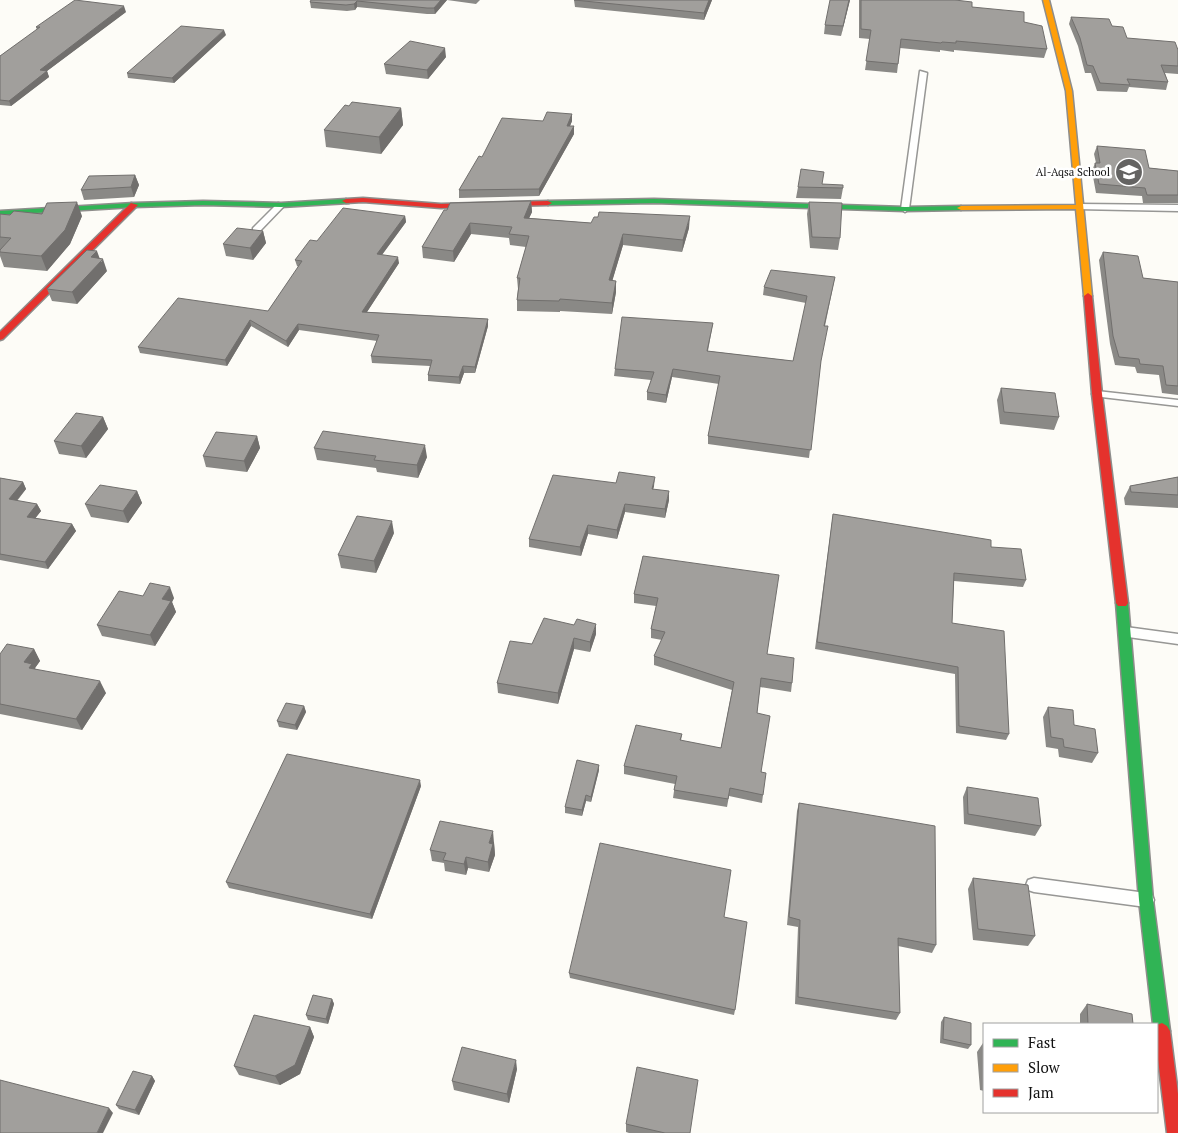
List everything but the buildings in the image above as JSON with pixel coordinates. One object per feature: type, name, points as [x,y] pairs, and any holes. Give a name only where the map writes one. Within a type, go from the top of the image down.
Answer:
[{"type":"main road","points":[[1046,0],[1069,91],[1097,394],[1126,632],[1146,900],[1174,1133]]},
{"type":"main road","points":[[0,213],[203,202],[281,205],[363,200],[441,206],[654,201],[905,209],[1079,207]]},
{"type":"main road","points":[[0,337],[134,205]]},
{"type":"lane","points":[[905,209],[923,73]]},
{"type":"lane","points":[[256,230],[281,205]]},
{"type":"lane","points":[[1079,207],[1178,208]]},
{"type":"lane","points":[[1097,394],[1178,403]]},
{"type":"lane","points":[[1126,632],[1178,640]]},
{"type":"lane","points":[[1034,885],[1146,900]]},
{"type":"traffic: fast","points":[[0,213],[134,205],[203,203],[281,205],[346,201]]},
{"type":"traffic: fast","points":[[548,203],[654,201],[905,209],[961,208]]},
{"type":"traffic: fast","points":[[1122,603],[1146,900],[1162,1031]]},
{"type":"traffic: slow","points":[[1046,0],[1069,91],[1088,296]]},
{"type":"traffic: slow","points":[[961,208],[1079,207]]},
{"type":"traffic: jam","points":[[346,201],[363,200],[441,206],[548,203]]},
{"type":"traffic: jam","points":[[0,337],[134,205]]},
{"type":"traffic: jam","points":[[1088,296],[1097,394],[1122,603]]},
{"type":"traffic: jam","points":[[1162,1031],[1175,1133]]},
{"type":"place","name":"Al-Aqsa School","points":[[1129,172]]}]
